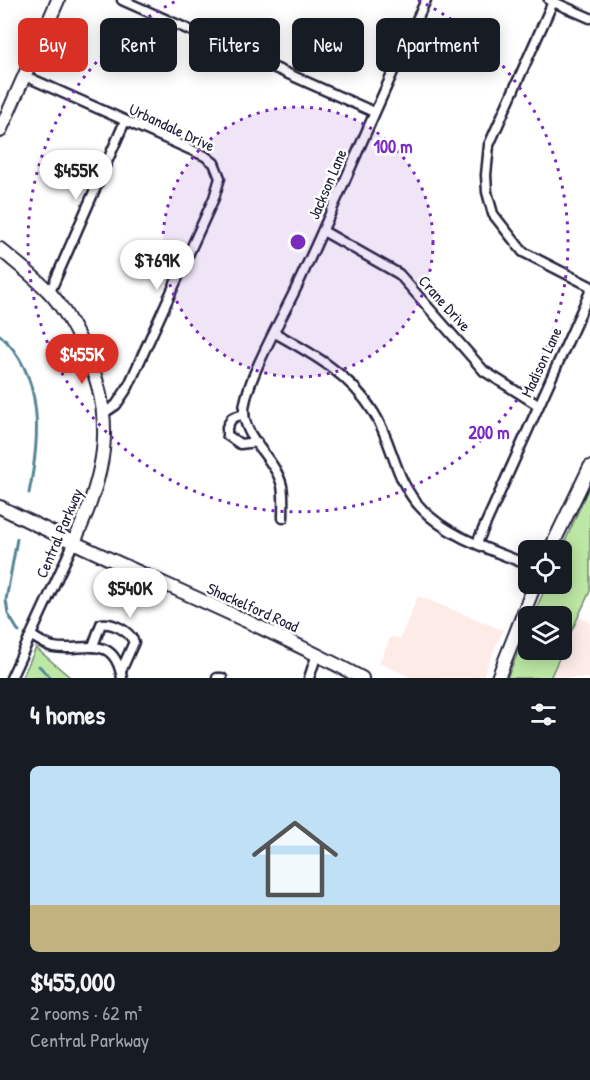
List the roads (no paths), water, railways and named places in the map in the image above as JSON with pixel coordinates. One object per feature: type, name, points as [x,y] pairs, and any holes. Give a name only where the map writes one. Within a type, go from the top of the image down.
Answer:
[{"type":"street","points":[[0,130],[58,0]]},
{"type":"street","points":[[122,0],[374,112]]},
{"type":"street","name":"Jackson Lane","points":[[257,442],[240,444],[229,440],[226,435],[227,427],[232,418],[244,414],[251,381],[323,231],[374,112],[426,0]]},
{"type":"street","points":[[590,18],[551,1],[489,145],[486,175],[487,192],[493,214],[523,252],[590,286]]},
{"type":"street","name":"Urbandale Drive","points":[[25,76],[205,156],[214,162],[220,178],[214,198],[128,387],[116,405],[104,413]]},
{"type":"street","points":[[50,292],[125,121]]},
{"type":"street","name":"Crane Drive","points":[[323,231],[399,274],[484,371],[538,405]]},
{"type":"street","name":"Central Parkway","points":[[0,249],[50,292],[75,329],[96,375],[104,413],[105,443],[100,473],[89,510],[11,678]]},
{"type":"street","name":"Madison Lane","points":[[477,543],[590,292]]},
{"type":"street","points":[[275,333],[314,355],[350,381],[375,413],[409,495],[439,525],[518,561]]},
{"type":"street","points":[[244,414],[249,431],[273,465],[282,486],[283,518]]},
{"type":"street","points":[[555,540],[590,467]]},
{"type":"street","name":"Shackelford Road","points":[[0,507],[73,544],[317,654],[362,678]]},
{"type":"street","points":[[498,678],[531,594]]},
{"type":"street","points":[[93,646],[101,624],[106,623],[131,634],[134,642],[122,674]]},
{"type":"street","points":[[32,636],[51,646],[93,646],[108,652],[116,659],[122,674]]},
{"type":"street","points":[[309,678],[317,654]]},
{"type":"street","points":[[217,678],[222,678]]},
{"type":"waterway","points":[[0,335],[15,351],[25,369],[36,409],[37,430],[29,493]]},
{"type":"waterway","points":[[17,539],[6,600],[8,614],[19,632]]},
{"type":"waterway","points":[[39,666],[51,678]]}]
